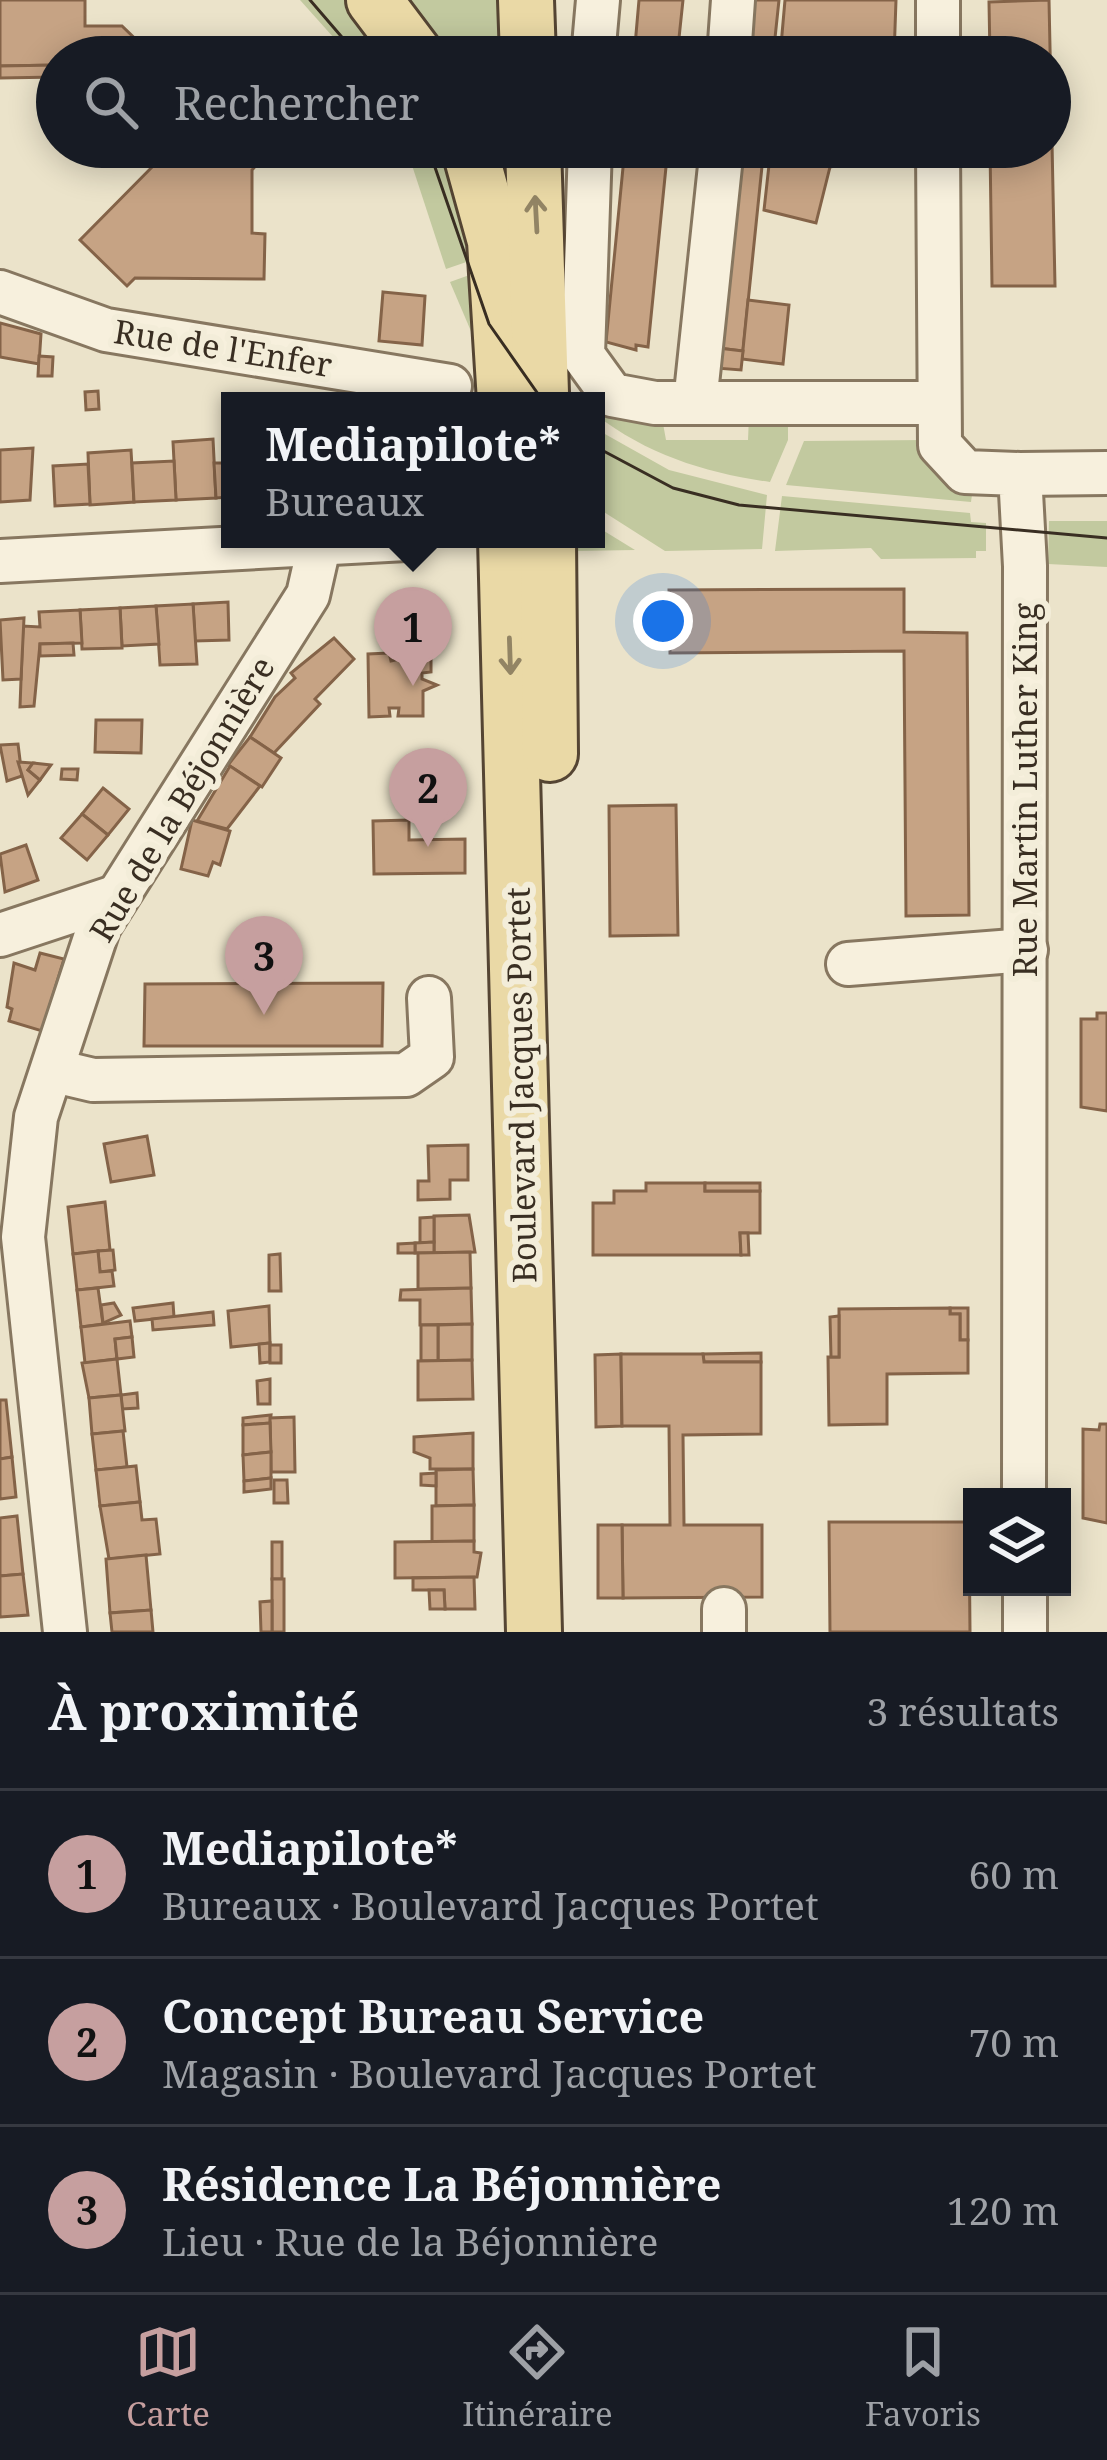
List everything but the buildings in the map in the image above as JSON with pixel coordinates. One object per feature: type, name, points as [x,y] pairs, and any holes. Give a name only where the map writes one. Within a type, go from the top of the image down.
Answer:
[{"type":"main road","points":[[374,0],[401,36]]},
{"type":"main road","points":[[526,0],[528,36]]},
{"type":"main road","points":[[475,168],[495,241],[504,392]]},
{"type":"main road","points":[[534,168],[542,392]]},
{"type":"main road","name":"Boulevard Jacques Portet","points":[[506,548],[534,1632]]},
{"type":"main road","name":"Boulevard Jacques Portet","points":[[548,548],[563,1632]]},
{"type":"street","points":[[595,36],[598,0]]},
{"type":"street","points":[[730,36],[733,0]]},
{"type":"street","points":[[938,0],[938,36]]},
{"type":"street","points":[[589,168],[583,355],[612,395],[695,403],[938,403]]},
{"type":"street","points":[[695,403],[720,168]]},
{"type":"street","points":[[938,168],[940,445],[950,462],[974,475],[1107,473]]},
{"type":"street","name":"Rue de l'Enfer","points":[[0,292],[106,330],[450,386]]},
{"type":"street","name":"Rue Martin Luther King","points":[[1020,474],[1025,566],[1024,1488]]},
{"type":"street","points":[[0,561],[221,548]]},
{"type":"street","name":"Rue de la Béjonnière","points":[[65,1632],[23,1237],[30,1147],[91,946],[115,896],[308,595],[319,548]]},
{"type":"street","points":[[0,935],[115,896]]},
{"type":"street","points":[[848,964],[1026,950]]},
{"type":"street","points":[[55,1071],[93,1080],[406,1075],[432,1057],[429,998]]},
{"type":"street","points":[[1024,1596],[1024,1632]]},
{"type":"green space","points":[[300,0],[349,0],[376,36],[332,36]]},
{"type":"green space","points":[[396,0],[509,0],[510,36],[423,36]]},
{"type":"green space","points":[[413,168],[455,168],[481,257],[446,269]]},
{"type":"green space","points":[[475,273],[479,350],[450,282]]},
{"type":"green space","points":[[605,396],[662,418],[666,440],[748,440],[749,416],[788,416],[788,440],[770,482],[678,460],[605,421]]},
{"type":"green space","points":[[605,434],[669,470],[767,495],[762,549],[665,551],[605,513]]},
{"type":"green space","points":[[927,440],[973,487],[971,502],[786,485],[804,441]]},
{"type":"green space","points":[[782,496],[970,513],[971,522],[986,523],[986,551],[976,551],[976,558],[881,559],[871,548],[775,551]]},
{"type":"green space","points":[[1049,521],[1107,521],[1107,567],[1048,564]]},
{"type":"green space","points":[[605,532],[635,550],[575,551],[605,548]]},
{"type":"tram line","points":[[310,0],[341,36]]},
{"type":"tram line","points":[[435,168],[489,324],[537,392]]},
{"type":"tram line","points":[[605,452],[673,488],[739,505],[1107,538]]},
{"type":"place","name":"Mediapilote*","points":[[413,686]]},
{"type":"place","name":"Concept Bureau Service","points":[[428,847]]},
{"type":"place","name":"Résidence La Béjonnière","points":[[264,1015]]}]
